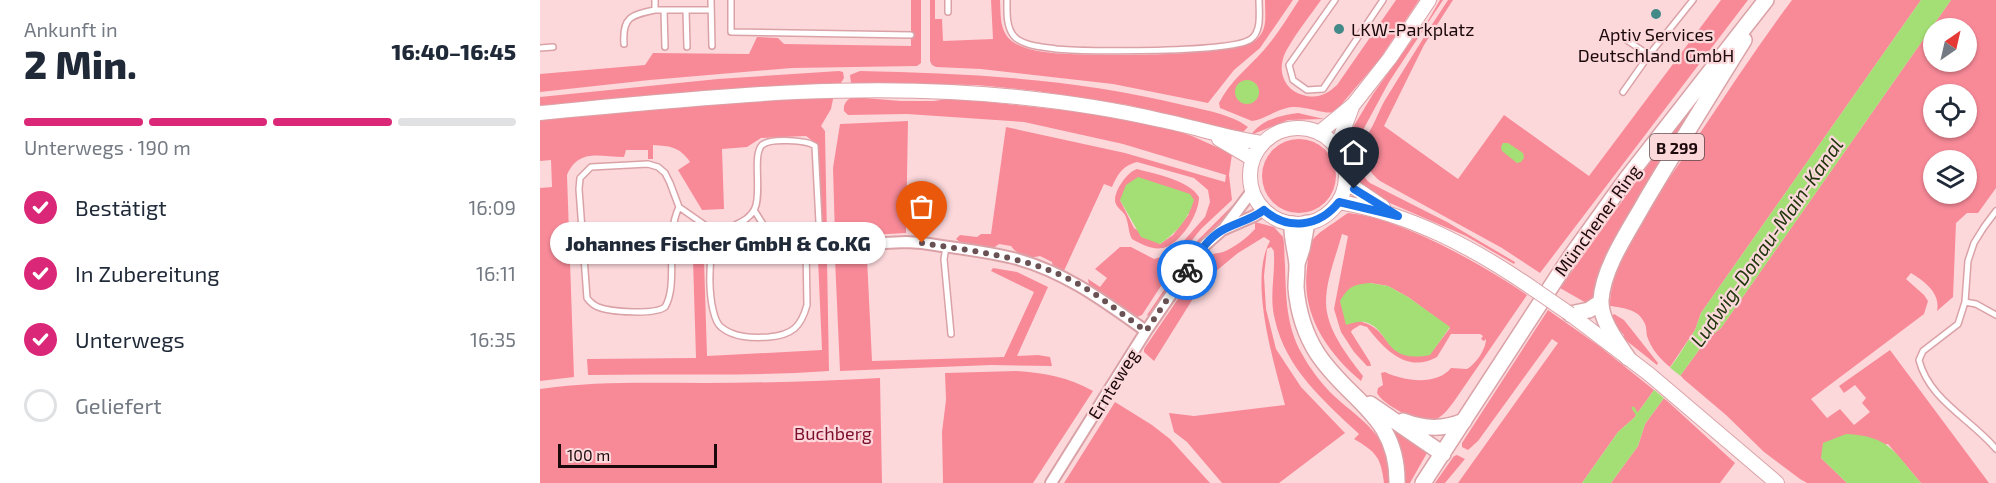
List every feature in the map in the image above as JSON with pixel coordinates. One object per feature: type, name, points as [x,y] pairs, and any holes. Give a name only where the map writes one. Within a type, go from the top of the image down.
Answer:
[{"type":"main road","points":[[1319,133],[1353,105],[1390,58],[1429,0]]},
{"type":"main road","name":"B 299","points":[[1601,302],[1608,275],[1626,235],[1767,0]]},
{"type":"main road","name":"Münchener Ring","points":[[1464,421],[1571,256],[1627,178],[1767,0]]},
{"type":"main road","points":[[540,113],[788,92],[932,91],[979,93],[1064,102],[1136,114],[1262,143]]},
{"type":"main road","points":[[1337,147],[1353,105]]},
{"type":"main road","points":[[1304,128],[1319,133],[1337,147],[1345,163],[1346,182],[1339,202],[1324,217],[1307,224],[1292,224],[1277,219],[1264,210],[1252,191],[1250,173],[1252,159],[1262,143],[1273,135],[1288,129],[1304,128]]},
{"type":"main road","points":[[1207,132],[1252,159]]},
{"type":"main road","points":[[1346,182],[1398,216],[1448,238],[1509,272],[1570,314],[1649,374],[1777,483]]},
{"type":"main road","points":[[1339,202],[1398,216]]},
{"type":"main road","points":[[1292,224],[1292,241],[1297,264],[1296,289],[1304,326],[1317,353],[1369,410],[1390,440],[1396,458],[1397,483]]},
{"type":"main road","points":[[1297,264],[1307,224]]},
{"type":"main road","points":[[1570,314],[1584,312],[1601,302],[1608,326],[1628,358]]},
{"type":"main road","points":[[1344,384],[1443,454]]},
{"type":"main road","points":[[1380,411],[1425,427],[1445,427],[1464,421]]},
{"type":"main road","name":"B 299","points":[[1423,483],[1464,421]]},
{"type":"street","name":"Ernteweg","points":[[1051,483],[1146,331],[1205,245],[1222,230],[1252,191]]},
{"type":"street","name":"Ernteweg","points":[[1222,230],[1264,210]]},
{"type":"street","points":[[719,235],[755,249],[906,242],[1017,259],[1085,288],[1146,331]]},
{"type":"lane","points":[[655,0],[655,10]]},
{"type":"lane","points":[[711,0],[712,46]]},
{"type":"lane","points":[[730,0],[731,32],[911,35]]},
{"type":"lane","points":[[948,0],[948,12]]},
{"type":"lane","points":[[1007,0],[1008,24],[1014,37],[1027,44],[1056,49],[1092,51],[1219,48],[1240,44],[1252,39],[1257,32],[1259,0]]},
{"type":"lane","points":[[1335,0],[1289,65],[1293,81],[1307,90],[1323,89],[1383,0]]},
{"type":"lane","points":[[1623,92],[1693,0]]},
{"type":"lane","points":[[624,44],[624,25],[637,14],[655,10],[711,10]]},
{"type":"lane","points":[[664,10],[665,46]]},
{"type":"lane","points":[[686,10],[687,47]]},
{"type":"lane","points":[[1625,39],[1649,55]]},
{"type":"lane","points":[[540,48],[553,47]]},
{"type":"lane","points":[[754,210],[766,229],[816,228],[819,222],[815,146],[805,142],[775,141],[765,143],[760,148],[758,190],[754,210],[742,222],[719,235],[711,256],[714,319],[720,327],[744,337],[767,338],[793,331],[801,321],[807,305],[806,248]]},
{"type":"lane","points":[[679,207],[672,225],[670,294],[665,307],[656,312],[627,311],[603,309],[590,303],[587,298],[579,189],[580,178],[591,167],[648,164],[658,167],[665,173],[679,207],[719,235]]},
{"type":"lane","points":[[1996,211],[1974,243],[1968,261],[1965,302],[1959,324],[1923,351],[1919,360],[1922,372],[1943,401],[1985,436],[1996,449]]},
{"type":"lane","points":[[946,247],[944,259],[951,334]]},
{"type":"lane","points":[[1965,302],[1976,304],[1996,315]]},
{"type":"green space","points":[[911,0],[921,0],[921,63],[917,66],[792,68],[540,92],[540,74],[645,65],[653,53],[749,54],[757,37],[778,38],[784,44],[911,46]]},
{"type":"green space","points":[[930,0],[935,0],[935,19],[942,19],[943,41],[993,39],[991,0],[1000,0],[1005,33],[1008,38],[1022,47],[1053,53],[1127,55],[1192,53],[1244,45],[1257,39],[1263,31],[1265,0],[1293,0],[1260,48],[1234,70],[1208,103],[1113,84],[981,69],[936,67],[930,61]]},
{"type":"green space","points":[[1299,0],[1321,0],[1285,53],[1282,71],[1285,82],[1292,90],[1313,97],[1325,94],[1337,85],[1396,0],[1419,0],[1379,60],[1335,112],[1293,107],[1252,121],[1220,108],[1219,103],[1228,88],[1269,44]]},
{"type":"green space","points":[[1440,0],[1443,0],[1389,82],[1363,130],[1359,135],[1355,134],[1352,129],[1373,94],[1422,26],[1425,26]]},
{"type":"green space","points":[[1448,0],[1453,0],[1424,45],[1384,126],[1458,179],[1504,115],[1589,176],[1721,0],[1748,0],[1540,273],[1502,248],[1380,181],[1366,164],[1362,141]]},
{"type":"green space","points":[[1792,0],[1921,0],[1701,313],[1695,330],[1670,367],[1651,345],[1646,326],[1638,314],[1610,306],[1612,286],[1619,264],[1643,218]]},
{"type":"green space","points":[[1951,0],[1996,0],[1996,188],[1978,213],[1967,213],[1956,223],[1953,297],[1937,311],[1938,305],[1934,293],[1911,273],[1906,279],[1928,301],[1924,314],[1811,399],[1827,418],[1840,409],[1854,425],[1870,412],[1862,403],[1866,398],[1855,385],[1844,393],[1839,386],[1890,350],[1989,483],[1921,483],[1888,444],[1821,458],[1847,483],[1807,483],[1764,452],[1726,415],[1680,376],[1707,339],[1721,328],[1923,40],[1923,72],[1977,72],[1977,18],[1938,18]]},
{"type":"green space","points":[[860,71],[982,76],[1063,83],[1143,96],[1217,113],[1248,127],[1242,133],[1128,105],[1037,91],[977,85],[851,83],[850,75]]},
{"type":"green space","points":[[843,72],[844,78],[841,83],[836,84],[540,107],[540,97],[718,79]]},
{"type":"green space","points":[[831,97],[833,99],[831,109],[821,126],[825,131],[827,239],[763,241],[745,229],[751,225],[758,225],[758,232],[821,229],[818,145],[806,136],[761,138],[747,147],[722,149],[724,209],[702,210],[678,170],[690,162],[674,148],[653,145],[653,159],[648,159],[648,150],[626,150],[624,157],[591,156],[577,161],[567,175],[574,377],[540,381],[540,188],[552,187],[551,160],[540,161],[540,119],[725,103]]},
{"type":"green space","points":[[853,97],[901,101],[934,101],[953,98],[1080,112],[1168,128],[1232,154],[1229,175],[1232,200],[1201,229],[1185,249],[1142,315],[1137,317],[1089,285],[1088,279],[1100,287],[1107,278],[1095,269],[1120,247],[1131,247],[1154,259],[1172,254],[1205,217],[1210,202],[1208,190],[1194,178],[1137,162],[1124,168],[1112,187],[1104,184],[1063,273],[1053,268],[1052,262],[1040,256],[1024,255],[1011,246],[999,244],[992,249],[961,243],[956,239],[960,235],[977,237],[981,234],[991,234],[1006,127],[1125,153],[1225,182],[1226,175],[1123,144],[1024,122],[907,114],[848,115],[844,111],[844,106],[847,100]]},
{"type":"green space","points":[[1688,109],[1692,111],[1588,304],[1560,288]]},
{"type":"green space","points":[[1298,113],[1324,119],[1288,120],[1251,135],[1266,122]]},
{"type":"green space","points":[[908,121],[906,233],[835,237],[833,168],[840,124]]},
{"type":"green space","points":[[1348,138],[1355,148],[1362,173],[1370,183],[1447,222],[1515,262],[1514,264],[1466,236],[1376,197],[1359,185]]},
{"type":"green space","points":[[1292,139],[1306,139],[1320,145],[1330,155],[1336,169],[1336,183],[1330,197],[1320,207],[1306,213],[1292,213],[1278,207],[1268,197],[1262,183],[1262,169],[1268,155],[1278,145]]},
{"type":"green space","points":[[1137,169],[1180,182],[1188,186],[1199,197],[1196,212],[1187,228],[1176,241],[1163,248],[1146,246],[1132,239],[1125,215],[1115,202],[1122,182]],"holes":[[[1120,200],[1189,214],[1173,235],[1160,244],[1134,228]]]},
{"type":"green space","points":[[1232,206],[1236,206],[1201,242],[1156,308],[1149,316],[1147,315],[1198,240]]},
{"type":"green space","points":[[1348,213],[1369,216],[1416,233],[1465,257],[1527,295],[1453,403],[1434,420],[1424,421],[1409,416],[1380,398],[1377,393],[1378,388],[1383,385],[1381,373],[1385,372],[1401,378],[1429,380],[1445,374],[1451,368],[1467,369],[1480,356],[1486,339],[1484,341],[1481,339],[1483,336],[1480,334],[1451,334],[1437,357],[1416,363],[1397,357],[1367,327],[1360,325],[1351,332],[1370,362],[1371,366],[1367,366],[1354,352],[1341,332],[1334,309],[1348,236],[1342,234],[1328,285],[1327,312],[1338,341],[1363,376],[1361,381],[1327,345],[1312,317],[1306,285],[1309,253],[1313,239]],"holes":[[[1370,283],[1388,286],[1408,297],[1450,328],[1430,354],[1415,356],[1404,354],[1390,345],[1372,326],[1362,322]]]},
{"type":"green space","points":[[1255,222],[1274,227],[1283,237],[1288,311],[1293,333],[1302,354],[1329,391],[1362,420],[1380,440],[1389,466],[1389,483],[1384,483],[1376,456],[1354,439],[1359,434],[1308,383],[1288,354],[1280,338],[1273,312],[1274,251],[1271,247],[1267,249],[1270,241],[1264,237],[1238,253],[1204,281],[1154,361],[1144,352],[1205,259],[1240,242],[1255,229]]},
{"type":"green space","points":[[1267,249],[1264,276],[1266,309],[1276,349],[1301,387],[1345,433],[1279,483],[1222,483],[1187,442],[1174,432],[1169,413],[1194,416],[1285,405],[1265,322],[1262,299],[1262,277]]},
{"type":"green space","points":[[867,258],[872,361],[1004,357],[1034,292],[991,271],[993,268],[1017,272],[1048,287],[1017,356],[1050,357],[1052,366],[991,365],[840,371],[835,259]]},
{"type":"green space","points":[[818,259],[827,259],[829,371],[769,374],[588,375],[587,359],[696,358],[693,260],[704,260],[707,356],[822,350]]},
{"type":"green space","points":[[1548,310],[1599,346],[1654,390],[1634,418],[1618,432],[1582,483],[1458,483],[1558,343],[1552,339],[1478,441],[1468,450],[1462,447],[1462,443]]},
{"type":"green space","points":[[1614,314],[1624,320],[1658,363],[1657,365],[1623,338],[1624,335],[1616,327],[1612,316]]},
{"type":"green space","points":[[1016,371],[1056,377],[1093,391],[1033,483],[943,483],[942,432],[946,400],[945,373]]},
{"type":"green space","name":"Buchberg","points":[[880,378],[882,483],[540,483],[540,389],[602,384]]},
{"type":"green space","points":[[1664,398],[1735,463],[1720,483],[1611,483],[1638,446],[1645,424]]},
{"type":"green space","points":[[1115,402],[1170,439],[1210,483],[1064,483]]},
{"type":"green space","points":[[1390,426],[1427,453],[1410,483],[1403,483]]},
{"type":"green space","points":[[1454,456],[1465,459],[1445,483],[1435,483]]},
{"type":"water","name":"Ludwig-Donau-Main-Kanal","points":[[1921,0],[1951,0],[1938,18],[1923,18],[1923,40],[1721,328],[1707,339],[1645,424],[1638,446],[1611,483],[1582,483],[1618,432],[1634,418],[1677,358],[1695,330],[1701,313]]},
{"type":"water","points":[[1247,80],[1252,81],[1258,87],[1258,97],[1252,103],[1247,104],[1242,103],[1236,97],[1235,92],[1236,87],[1242,81]]},
{"type":"water","points":[[1503,143],[1508,143],[1523,153],[1524,158],[1521,162],[1517,163],[1502,151]]},
{"type":"water","points":[[1138,177],[1190,194],[1194,200],[1181,225],[1160,244],[1141,237],[1120,200],[1126,185]]},
{"type":"water","points":[[1370,283],[1388,286],[1408,297],[1450,327],[1430,355],[1403,355],[1395,351],[1374,326],[1365,322],[1346,325],[1340,301],[1352,287]]},
{"type":"water","points":[[1846,434],[1861,435],[1882,442],[1897,454],[1921,483],[1847,483],[1821,458],[1823,443]]},
{"type":"pier","points":[[1668,366],[1683,378],[1666,400],[1652,388]]},
{"type":"waterway","points":[[1633,408],[1639,417]]},
{"type":"way so far","points":[[922,243],[988,253],[1034,264],[1085,288],[1146,331],[1187,270]]},
{"type":"place","name":"Aptiv Services Deutschland GmbH","points":[[1656,14]]},
{"type":"place","name":"LKW-Parkplatz","points":[[1339,29]]},
{"type":"place","name":"Johannes Fischer GmbH & Co.KG","points":[[922,243]]},
{"type":"route","points":[[1187,270],[1214,236],[1264,210],[1281,221],[1296,224],[1307,224],[1319,220],[1339,202],[1398,216],[1354,189]]}]
